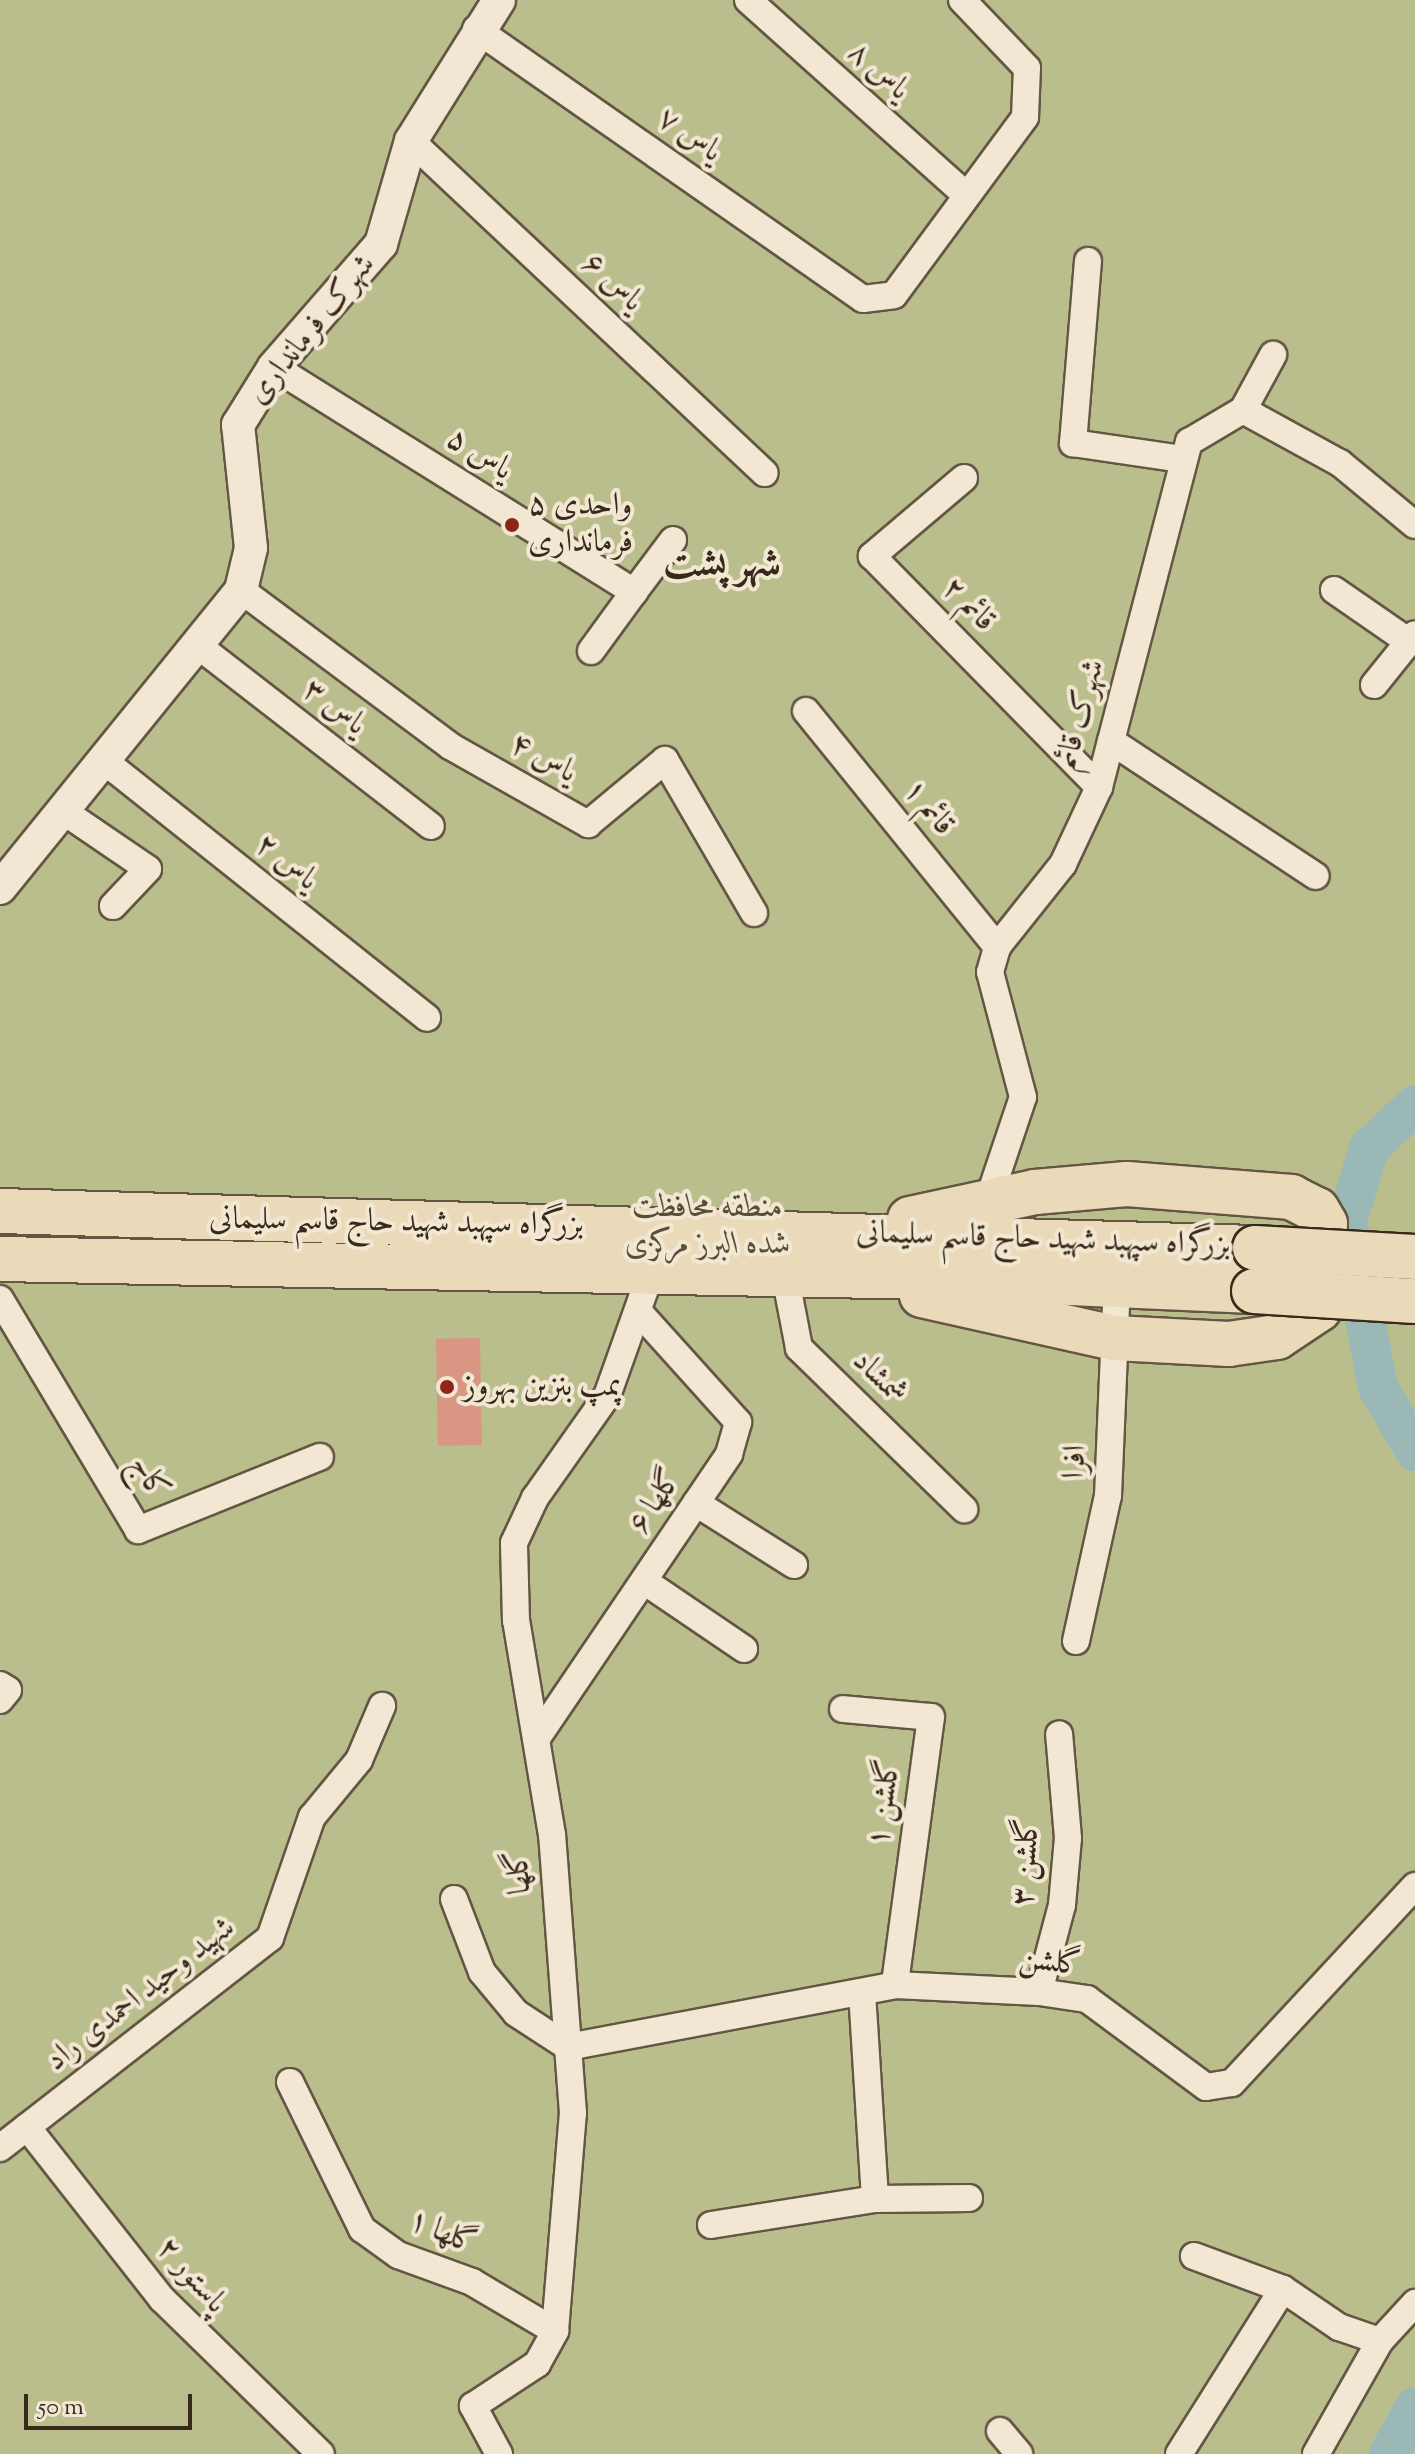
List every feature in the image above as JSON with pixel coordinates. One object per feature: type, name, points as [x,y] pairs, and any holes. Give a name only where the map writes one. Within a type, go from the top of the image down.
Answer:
[{"type":"highway","points":[[846,1276],[1114,1338],[1229,1344],[1277,1337],[1303,1325],[1319,1309],[1325,1224],[1317,1210],[1291,1197],[1127,1184],[1035,1192],[980,1222]]},
{"type":"highway","name":"بزرگراه سپهبد شهید حاج قاسم سلیمانی","points":[[0,1211],[841,1233],[980,1222],[1255,1248],[1415,1257]]},
{"type":"highway","name":"بزرگراه سپهبد شهید حاج قاسم سلیمانی","points":[[0,1259],[644,1294],[785,1275],[1117,1282],[1415,1301]]},
{"type":"street","name":"شهرک فرمانداری","points":[[0,888],[66,813],[103,760],[241,590],[251,548],[238,425],[274,367],[381,244],[411,141],[476,29],[499,0]]},
{"type":"street","name":"یاس ۸","points":[[748,0],[966,195]]},
{"type":"street","points":[[962,0],[1027,68],[1025,117],[966,195]]},
{"type":"street","name":"یاس ۷","points":[[476,29],[863,299],[894,295],[966,195]]},
{"type":"street","name":"یاس ۶","points":[[411,141],[765,473]]},
{"type":"street","points":[[1088,261],[1073,443],[1182,459]]},
{"type":"street","points":[[1273,355],[1243,410],[1340,463],[1415,525]]},
{"type":"street","name":"یاس ۵","points":[[274,367],[634,592]]},
{"type":"street","name":"شهرک قائم","points":[[997,947],[1063,864],[1099,787],[1182,459],[1189,442],[1243,410]]},
{"type":"street","name":"قائم ۲","points":[[964,478],[872,556],[1099,787]]},
{"type":"street","points":[[591,651],[673,540]]},
{"type":"street","name":"یاس ۴","points":[[241,590],[450,746],[588,824],[665,760],[754,913]]},
{"type":"street","points":[[1334,590],[1412,638],[1374,685]]},
{"type":"street","name":"یاس ۳","points":[[196,644],[431,826]]},
{"type":"street","name":"قائم ۱","points":[[806,711],[997,947]]},
{"type":"street","points":[[1111,741],[1316,876]]},
{"type":"street","name":"یاس ۲","points":[[103,760],[427,1018]]},
{"type":"street","points":[[66,813],[148,869],[113,906]]},
{"type":"street","points":[[980,1222],[1023,1097],[990,972],[997,947]]},
{"type":"street","name":"شمشاد","points":[[785,1275],[799,1348],[964,1509]]},
{"type":"street","name":"افرا","points":[[1076,1641],[1108,1496],[1117,1282]]},
{"type":"street","name":"گلها ۶","points":[[537,1738],[729,1454],[738,1422],[644,1294]]},
{"type":"street","name":"گلها","points":[[499,2454],[473,2406],[537,2364],[555,2331],[573,2113],[537,1738],[516,1621],[514,1543],[535,1498],[573,1453],[607,1396],[644,1294]]},
{"type":"street","name":"کاج","points":[[0,1299],[138,1530],[320,1457]]},
{"type":"street","points":[[696,1503],[794,1565]]},
{"type":"street","points":[[644,1581],[744,1649]]},
{"type":"street","points":[[0,1685],[8,1690],[0,1700]]},
{"type":"street","name":"شهید وحید احمدی راد","points":[[0,2148],[270,1938],[312,1817],[359,1760],[382,1706]]},
{"type":"street","name":"گلشن ۱","points":[[843,1709],[931,1717],[895,1985]]},
{"type":"street","name":"گلشن ۳","points":[[1039,1992],[1062,1905],[1068,1838],[1059,1734]]},
{"type":"street","name":"گلشن","points":[[568,2047],[895,1985],[1039,1992],[1087,1999],[1206,2087],[1232,2083],[1415,1886]]},
{"type":"street","points":[[454,1899],[482,1972],[516,2013],[568,2047]]},
{"type":"street","points":[[862,1992],[875,2199]]},
{"type":"street","name":"گلها ۱","points":[[290,2082],[362,2229],[398,2255],[472,2282],[555,2331]]},
{"type":"street","name":"پاستور ۲","points":[[27,2127],[162,2299],[321,2454]]},
{"type":"street","points":[[711,2225],[875,2199],[969,2198]]},
{"type":"street","points":[[1194,2256],[1283,2289],[1339,2327],[1380,2341]]},
{"type":"street","points":[[1179,2454],[1283,2289]]},
{"type":"street","points":[[1316,2454],[1380,2341],[1415,2303]]},
{"type":"street","points":[[1000,2431],[1019,2454]]},
{"type":"green space","name":"منطقه محافظت شده البرز مرکزی","points":[[0,0],[1415,0],[1415,2454],[0,2454]]},
{"type":"building","points":[[480,1338],[482,1445],[438,1446],[436,1339]]},
{"type":"waterway","points":[[1415,1105],[1369,1148],[1347,1222],[1378,1387],[1415,1451]]},
{"type":"waterway","points":[[1389,2454],[1415,2407]]},
{"type":"place","name":"۵ واحدی فرمانداری","points":[[512,525]]},
{"type":"place","name":"پمپ بنزین بهروز","points":[[447,1387]]},
{"type":"district","name":"شهر پشت","points":[[722,566]]}]
